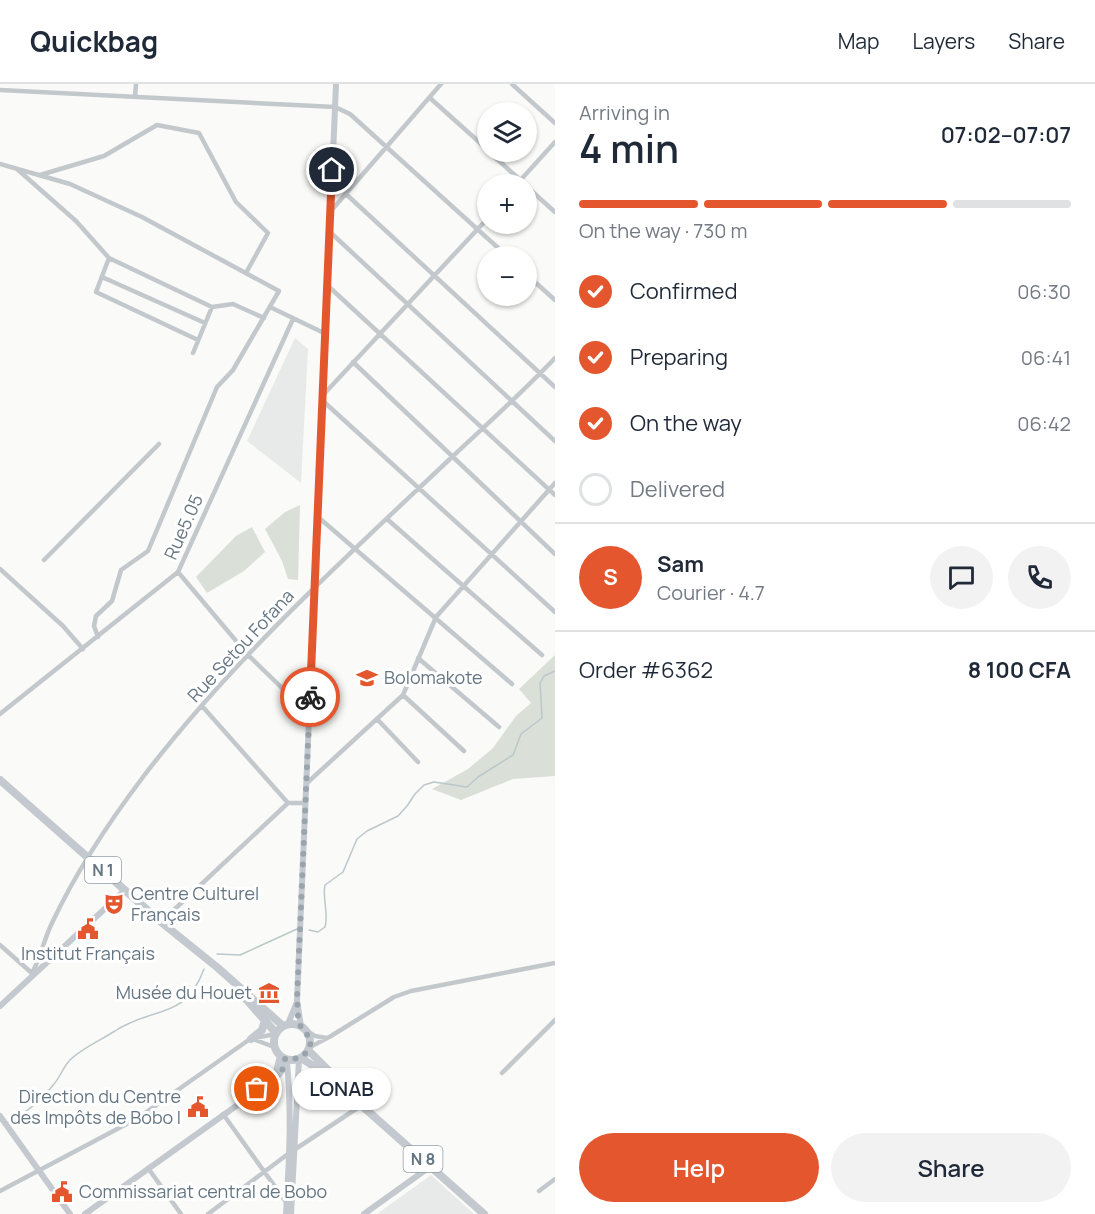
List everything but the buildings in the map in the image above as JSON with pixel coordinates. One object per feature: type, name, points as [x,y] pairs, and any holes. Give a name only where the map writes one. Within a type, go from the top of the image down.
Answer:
[{"type":"highway","name":"N 1","points":[[0,780],[161,922],[286,1025]]},
{"type":"highway","name":"N 1","points":[[206,960],[252,1004],[275,1034]]},
{"type":"highway","points":[[251,1039],[261,1032],[265,1020]]},
{"type":"highway","points":[[286,1025],[303,1028],[310,1040],[309,1048],[301,1059],[284,1060],[274,1047],[275,1034],[286,1025]]},
{"type":"highway","name":"N 8","points":[[309,1048],[362,1105]]},
{"type":"highway","name":"N 8","points":[[301,1059],[318,1069],[362,1105],[484,1214]]},
{"type":"main road","points":[[303,1028],[297,1001],[336,84]]},
{"type":"main road","points":[[0,1006],[125,890]]},
{"type":"main road","points":[[286,1025],[297,1001]]},
{"type":"main road","points":[[290,1212],[287,1203],[301,1059]]},
{"type":"main road","points":[[274,1077],[284,1060]]},
{"type":"main road","points":[[85,1214],[278,1076],[284,1060]]},
{"type":"main road","points":[[284,1060],[290,1090],[290,1212]]},
{"type":"main road","points":[[0,1116],[70,1214]]},
{"type":"main road","points":[[364,1214],[431,1166]]},
{"type":"street","points":[[64,84],[64,92]]},
{"type":"street","points":[[135,96],[136,84]]},
{"type":"street","points":[[330,212],[441,84]]},
{"type":"street","points":[[512,84],[555,123]]},
{"type":"street","points":[[0,90],[335,107],[350,114],[477,229],[353,362],[323,398],[555,612]]},
{"type":"street","points":[[430,98],[477,141]]},
{"type":"street","points":[[40,175],[104,156],[157,125],[199,134],[236,202],[268,233],[246,273]]},
{"type":"street","points":[[530,174],[555,142]]},
{"type":"street","points":[[499,162],[512,174]]},
{"type":"street","points":[[0,164],[70,184],[142,217],[279,291],[233,370],[217,387],[148,551],[122,570],[112,601],[96,616],[94,626],[98,637]]},
{"type":"street","points":[[16,168],[76,221],[109,258],[212,307],[233,304],[264,318]]},
{"type":"street","points":[[345,194],[555,387]]},
{"type":"street","points":[[537,197],[555,212]]},
{"type":"street","points":[[330,232],[555,441]]},
{"type":"street","points":[[483,234],[496,246]]},
{"type":"street","points":[[109,258],[96,292],[198,340]]},
{"type":"street","points":[[102,277],[205,323]]},
{"type":"street","points":[[537,284],[555,300]]},
{"type":"street","points":[[327,285],[555,495]]},
{"type":"street","points":[[193,353],[212,307]]},
{"type":"street","points":[[270,307],[326,334]]},
{"type":"street","name":"Rue5.05","points":[[0,714],[178,572],[293,318]]},
{"type":"street","name":"Rue Setou Fofana","points":[[33,974],[52,923],[88,857],[142,778],[202,706],[315,587],[555,358]]},
{"type":"street","points":[[353,362],[555,554]]},
{"type":"street","points":[[44,560],[159,444]]},
{"type":"street","points":[[307,783],[403,695],[436,617],[555,483]]},
{"type":"street","points":[[318,517],[512,684]]},
{"type":"street","points":[[387,519],[542,655]]},
{"type":"street","points":[[0,569],[63,626],[83,649]]},
{"type":"street","points":[[178,572],[248,655],[310,715]]},
{"type":"street","points":[[418,658],[499,727]]},
{"type":"street","points":[[403,695],[464,751]]},
{"type":"street","points":[[202,706],[288,803]]},
{"type":"street","points":[[377,719],[418,762]]},
{"type":"street","points":[[161,922],[288,803],[306,803]]},
{"type":"street","points":[[0,945],[33,974]]},
{"type":"street","points":[[309,1048],[394,997],[411,991],[555,963]]},
{"type":"street","points":[[502,1073],[555,1020]]},
{"type":"street","points":[[303,1028],[321,1038],[331,1036]]},
{"type":"street","points":[[0,1191],[138,1118],[251,1039],[275,1034]]},
{"type":"street","points":[[251,1039],[274,1047]]},
{"type":"street","points":[[208,1214],[291,1152],[362,1105]]},
{"type":"street","points":[[223,1114],[287,1203]]},
{"type":"street","points":[[148,1168],[182,1214]]},
{"type":"street","points":[[538,1191],[555,1179]]},
{"type":"shaded area","points":[[295,338],[308,349],[301,483],[247,441]]},
{"type":"shaded area","points":[[300,505],[298,580],[288,579],[282,561],[265,529],[285,512]]},
{"type":"shaded area","points":[[252,527],[265,552],[244,571],[207,593],[196,577],[236,536]]},
{"type":"shaded area","points":[[555,655],[555,776],[513,779],[461,800],[432,789],[468,769],[493,748],[516,716],[531,703],[519,689]]},
{"type":"shaded area","points":[[431,1175],[474,1214],[377,1214]]},
{"type":"waterway","points":[[309,930],[318,932],[325,927],[325,885],[343,872],[357,839],[367,831],[398,816],[424,785],[434,782],[467,787],[478,777],[513,755],[521,734],[542,718],[540,683],[544,676],[555,671]]},
{"type":"waterway","points":[[217,954],[240,955],[297,929]]},
{"type":"waterway","points":[[8,1122],[27,1110],[44,1095],[69,1061],[79,1053],[129,1023],[177,1005],[196,986],[204,969]]},
{"type":"way so far","points":[[257,1089],[278,1076],[284,1067],[285,1059],[301,1058],[310,1044],[308,1033],[301,1026],[297,999],[310,697]]},
{"type":"place","name":"Bolomakote","points":[[367,678]]},
{"type":"place","name":"Centre Culturel Français","points":[[114,904]]},
{"type":"place","name":"Institut Français","points":[[88,929]]},
{"type":"place","name":"Musée du Houet","points":[[269,993]]},
{"type":"place","name":"LONAB","points":[[257,1089]]},
{"type":"place","name":"Direction du Centre des Impôts de Bobo I","points":[[198,1107]]},
{"type":"place","name":"Commissariat central de Bobo","points":[[62,1192]]},
{"type":"route","points":[[310,697],[332,170]]}]
